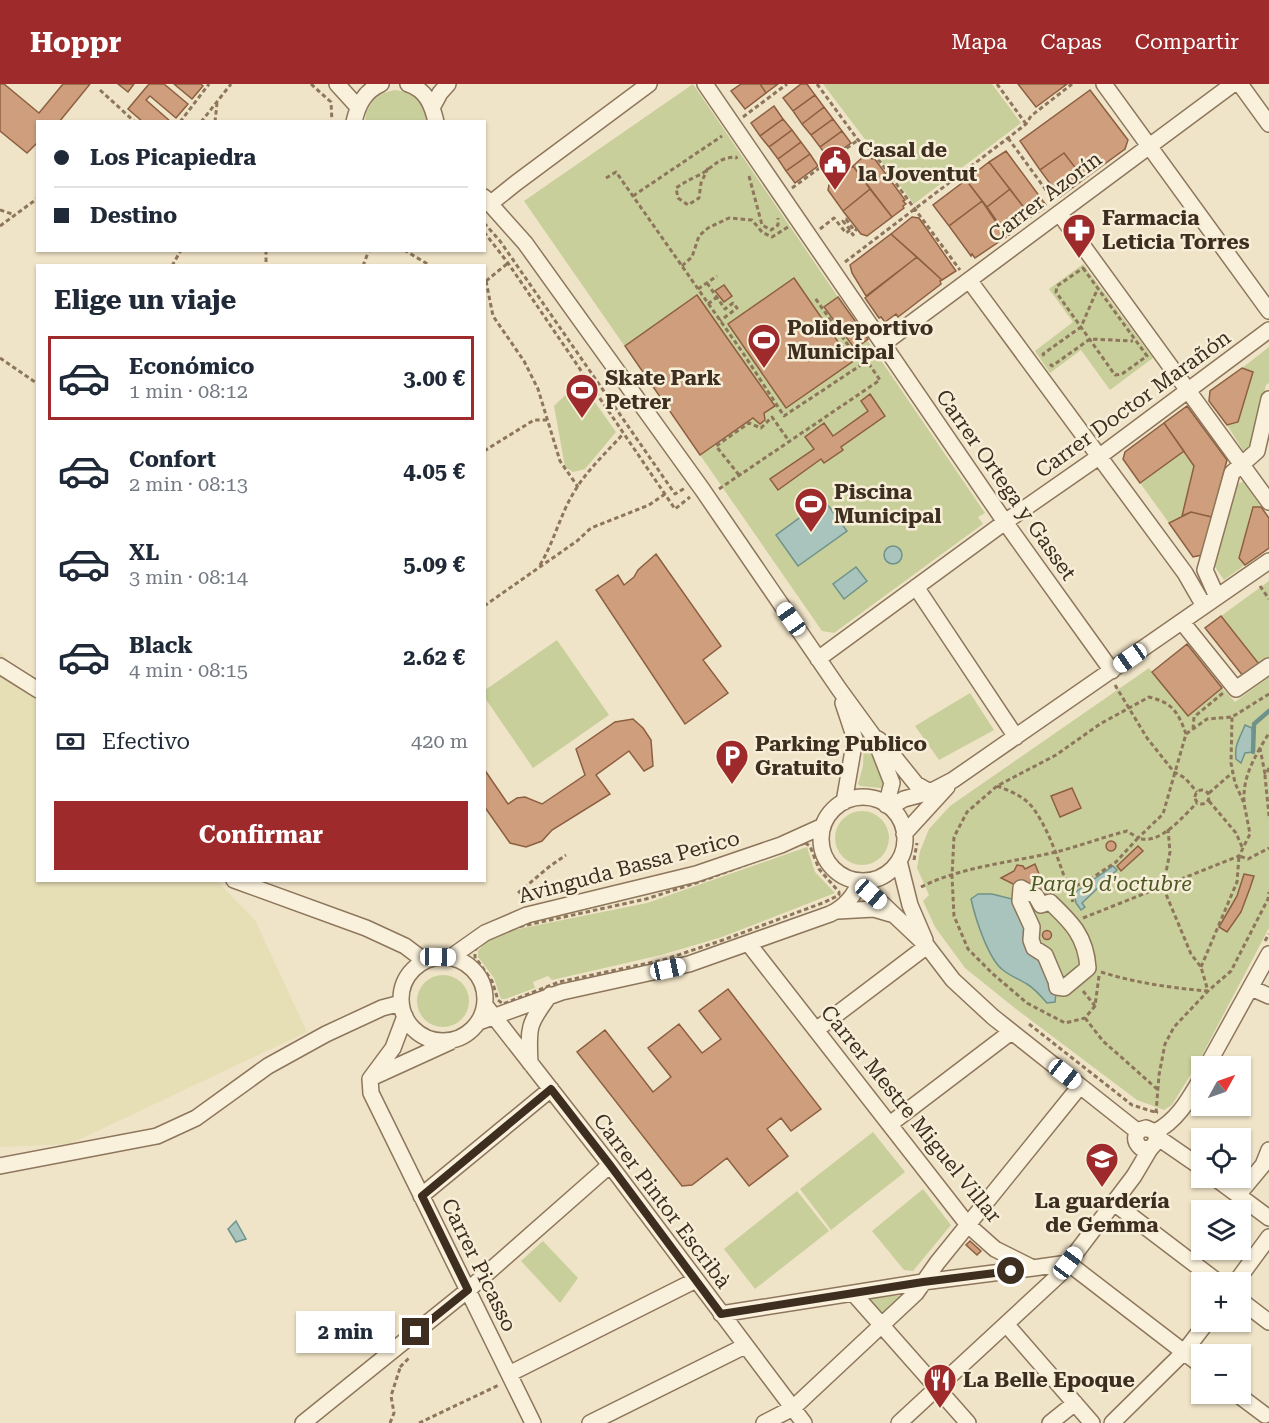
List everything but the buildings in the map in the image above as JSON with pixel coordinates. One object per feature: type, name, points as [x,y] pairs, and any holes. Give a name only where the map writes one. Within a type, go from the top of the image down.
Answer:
[{"type":"street","points":[[337,84],[357,106]]},
{"type":"street","points":[[408,84],[425,94],[434,114]]},
{"type":"street","points":[[434,114],[440,93],[448,84]]},
{"type":"street","points":[[649,84],[488,200],[525,243],[694,489],[874,737],[892,783],[888,806]]},
{"type":"street","name":"Carrer Ortega y Gasset","points":[[705,84],[1005,522],[1118,675]]},
{"type":"street","points":[[1104,84],[1269,311]]},
{"type":"street","name":"Carrer Azorín","points":[[883,344],[965,276],[1233,84]]},
{"type":"street","points":[[1240,84],[1269,124]]},
{"type":"street","points":[[354,120],[357,106],[372,85]]},
{"type":"street","points":[[1057,208],[1269,502]]},
{"type":"street","points":[[965,276],[1185,573],[1211,601]]},
{"type":"street","name":"Carrer Doctor Marañón","points":[[818,658],[1100,456],[1269,330]]},
{"type":"street","points":[[1211,601],[1205,570],[1232,473],[1257,451],[1269,399]]},
{"type":"street","points":[[888,806],[930,792],[953,780],[1016,737],[1118,675],[1182,622],[1269,561]]},
{"type":"street","points":[[1185,573],[1205,570]]},
{"type":"street","points":[[916,587],[1016,737]]},
{"type":"street","points":[[1182,622],[1231,689],[1269,666]]},
{"type":"street","points":[[0,666],[36,689]]},
{"type":"street","points":[[839,689],[855,739],[844,802]]},
{"type":"street","points":[[874,737],[883,743],[916,784],[930,792]]},
{"type":"street","points":[[904,834],[953,780]]},
{"type":"street","points":[[906,864],[894,868],[879,878],[861,881],[848,879],[836,872],[828,863],[821,845],[823,826],[831,811],[844,802],[855,798],[866,798],[888,806],[899,819],[904,834],[910,905],[927,946]]},
{"type":"street","name":"Avinguda Bassa Perico","points":[[451,957],[485,933],[527,915],[696,874],[781,845],[823,826]]},
{"type":"street","points":[[838,911],[855,893],[861,881]]},
{"type":"street","points":[[861,881],[871,894],[927,946],[953,980],[1011,1032],[1137,1131],[1146,1128],[1154,1139],[1191,1161]]},
{"type":"street","points":[[240,882],[366,928],[405,946],[425,961]]},
{"type":"street","points":[[1021,888],[1036,896],[1041,905],[1050,902],[1073,926],[1083,941],[1088,968],[1064,988],[1057,987],[1045,955],[1034,948],[1031,940],[1032,927],[1020,901],[1021,888]]},
{"type":"street","points":[[371,1086],[469,1033],[490,1010],[689,964],[838,911],[874,909],[898,917]]},
{"type":"street","name":"Carrer Mestre Miguel Villar","points":[[748,943],[968,1225],[995,1249],[1034,1268]]},
{"type":"street","points":[[816,1030],[927,946]]},
{"type":"street","points":[[1213,1056],[1251,988],[1267,949]]},
{"type":"street","points":[[371,1086],[393,1048],[403,1009],[403,986],[411,971],[425,961],[438,957],[451,957],[466,963],[478,974],[490,1010]]},
{"type":"street","points":[[1251,988],[1269,996]]},
{"type":"street","points":[[530,1063],[529,1032],[535,1015],[550,995]]},
{"type":"street","points":[[0,1166],[157,1136],[196,1118],[268,1066],[326,1034],[382,1008],[403,1009]]},
{"type":"street","points":[[403,1009],[413,1029],[426,1038],[440,1041],[455,1040]]},
{"type":"street","name":"Carrer Pintor Escribà","points":[[490,1010],[804,1423]]},
{"type":"street","points":[[890,1124],[1011,1032]]},
{"type":"street","name":"Carrer Picasso","points":[[371,1086],[533,1423]]},
{"type":"street","points":[[764,1423],[793,1408],[916,1293],[1080,1086]]},
{"type":"street","points":[[422,1196],[551,1089]]},
{"type":"street","points":[[899,1423],[1059,1275],[1134,1176],[1154,1139],[1191,1095]]},
{"type":"street","points":[[1238,1195],[1263,1165],[1269,1150]]},
{"type":"street","points":[[303,1423],[468,1290],[610,1165]]},
{"type":"street","points":[[1229,1188],[1269,1218]]},
{"type":"street","points":[[1114,1203],[1205,1272]]},
{"type":"street","points":[[1243,1272],[1269,1237]]},
{"type":"street","points":[[721,1314],[923,1282],[1068,1263],[1191,1357]]},
{"type":"street","points":[[511,1378],[696,1280]]},
{"type":"street","points":[[854,1294],[969,1423]]},
{"type":"street","points":[[1251,1308],[1269,1322]]},
{"type":"street","points":[[1006,1324],[1092,1423]]},
{"type":"street","points":[[1112,1423],[1184,1352],[1199,1332]]},
{"type":"street","points":[[590,1423],[745,1346]]},
{"type":"street","points":[[1050,1423],[1075,1402]]},
{"type":"street","points":[[1249,1404],[1265,1417]]},
{"type":"path","points":[[182,120],[209,84]]},
{"type":"path","points":[[203,120],[231,84]]},
{"type":"path","points":[[311,84],[331,102],[332,120]]},
{"type":"path","points":[[742,118],[788,84]]},
{"type":"path","points":[[817,84],[858,140],[872,151],[965,276]]},
{"type":"path","points":[[997,84],[1026,124]]},
{"type":"path","points":[[841,265],[1026,124],[1031,116],[1072,84]]},
{"type":"path","points":[[100,90],[133,120]]},
{"type":"path","points":[[214,120],[218,101]]},
{"type":"path","points":[[633,196],[722,136]]},
{"type":"path","points":[[1008,138],[1057,208]]},
{"type":"path","points":[[790,190],[858,140]]},
{"type":"path","points":[[708,168],[701,183],[699,198],[688,206],[678,198],[676,188],[725,157],[735,157],[741,164]]},
{"type":"path","points":[[760,188],[747,171],[762,225],[771,230],[778,225],[778,214]]},
{"type":"path","points":[[606,178],[616,172],[784,416],[867,361]]},
{"type":"path","points":[[0,226],[36,199]]},
{"type":"path","points":[[0,210],[15,215]]},
{"type":"path","points":[[682,266],[692,257],[699,236],[708,228],[729,218],[752,220],[762,232],[772,237],[792,225]]},
{"type":"path","points":[[818,231],[834,218],[846,233],[854,230]]},
{"type":"path","points":[[486,225],[500,241],[675,494],[694,489]]},
{"type":"path","points":[[486,235],[508,263],[675,509],[694,489]]},
{"type":"path","points":[[407,252],[428,264]]},
{"type":"path","points":[[486,281],[508,263]]},
{"type":"path","points":[[1083,268],[1097,289],[1147,356],[1122,374],[1114,375],[1056,292],[1058,286],[1083,268]]},
{"type":"path","points":[[698,289],[717,276]]},
{"type":"path","points":[[707,283],[725,309],[734,303],[737,308],[720,321]]},
{"type":"path","points":[[486,286],[493,316],[524,361],[538,389],[560,461],[578,487]]},
{"type":"path","points":[[1097,289],[1081,327],[1043,354],[1052,366],[1090,339],[1135,341]]},
{"type":"path","points":[[708,304],[717,297]]},
{"type":"path","points":[[719,489],[879,380],[860,351],[855,355],[815,298]]},
{"type":"path","points":[[0,357],[36,383]]},
{"type":"path","points":[[739,475],[716,446],[749,423],[761,428],[780,411]]},
{"type":"path","points":[[772,417],[789,441]]},
{"type":"path","points":[[486,450],[534,420],[547,420]]},
{"type":"path","points":[[539,566],[578,487],[623,434]]},
{"type":"path","points":[[486,605],[577,541],[591,528],[649,505],[665,494]]},
{"type":"path","points":[[1257,582],[1269,599]]},
{"type":"path","points":[[1118,675],[1115,685],[1148,738],[1174,772],[1185,778],[1197,792]]},
{"type":"path","points":[[1193,729],[1194,717],[1231,689]]},
{"type":"path","points":[[1068,890],[1089,880],[1116,862],[1162,814],[1186,734],[1207,719],[1232,717],[1269,694]]},
{"type":"path","points":[[997,786],[1056,755],[1128,707],[1149,697],[1165,701],[1179,717],[1186,734]]},
{"type":"path","points":[[1232,717],[1231,763],[1235,783],[1244,803]]},
{"type":"path","points":[[1201,967],[1237,882],[1239,856],[1250,834],[1244,803],[1247,772],[1269,733]]},
{"type":"path","points":[[1260,748],[1269,816]]},
{"type":"path","points":[[1265,776],[1269,768]]},
{"type":"path","points":[[1233,772],[1209,794],[1209,801],[1236,833],[1243,849]]},
{"type":"path","points":[[1197,792],[1203,790],[1209,794]]},
{"type":"path","points":[[1197,792],[1195,798],[1197,802]]},
{"type":"path","points":[[1197,802],[1204,805],[1209,801]]},
{"type":"path","points":[[925,885],[1127,831],[1145,840],[1159,837],[1197,802]]},
{"type":"path","points":[[1168,829],[1170,852],[1163,887],[1191,954],[1201,967],[1208,991]]},
{"type":"path","points":[[906,864],[921,835]]},
{"type":"path","points":[[805,843],[810,846],[819,869],[839,892],[839,895],[825,902],[713,944],[663,960],[559,982],[503,1004],[498,1000],[492,981],[475,957],[475,950],[483,942],[504,930],[646,899],[805,843]]},
{"type":"path","points":[[1079,919],[1239,856],[1248,859],[1269,848]]},
{"type":"path","points":[[518,892],[566,855]]},
{"type":"path","points":[[1155,1113],[1165,1044],[1174,1027],[1208,991],[1231,971],[1268,899],[1269,892]]},
{"type":"path","points":[[1267,949],[1269,934]]},
{"type":"path","points":[[1099,972],[1164,986],[1208,991]]},
{"type":"path","points":[[1020,1018],[1132,1105],[1155,1113],[1166,1112]]},
{"type":"path","points":[[1085,1018],[1103,1041],[1157,1089]]},
{"type":"path","points":[[390,1423],[394,1413],[391,1396],[402,1357],[399,1345]]},
{"type":"path","points":[[419,1423],[511,1378]]},
{"type":"shaded area","points":[[0,652],[36,690],[36,882],[218,882],[255,920],[307,1032],[70,1144],[0,1147]]},
{"type":"green space","name":"Polideportivo Municipal","points":[[693,84],[985,513],[978,517],[983,524],[834,633],[822,631],[524,201]]},
{"type":"green space","points":[[823,84],[992,84],[1021,123],[914,204]]},
{"type":"green space","points":[[395,90],[413,96],[424,109],[427,120],[365,120],[370,104],[383,94]]},
{"type":"green space","points":[[1083,264],[1153,358],[1110,390],[1081,350],[1050,373],[1035,351],[1073,322],[1049,289]]},
{"type":"green space","points":[[1269,347],[1269,383],[1266,385],[1252,444],[1244,452],[1227,425],[1238,421],[1252,372],[1242,368]]},
{"type":"green space","name":"Skate Park Petrer","points":[[580,381],[616,432],[585,469],[573,472],[565,467],[554,406]]},
{"type":"green space","points":[[1184,451],[1194,466],[1182,516],[1169,523],[1140,483]]},
{"type":"green space","points":[[1244,481],[1261,507],[1252,507],[1239,558],[1245,565],[1224,580],[1213,564],[1238,484]]},
{"type":"green space","points":[[1269,581],[1269,657],[1259,664],[1221,616]]},
{"type":"green space","points":[[557,640],[609,715],[533,768],[486,699],[486,689]]},
{"type":"green space","name":"Parq 9 d'octubre","points":[[1149,668],[1188,716],[1222,688],[1235,702],[1269,677],[1269,928],[1202,1056],[1191,1056],[1191,1074],[1172,1105],[1164,1110],[1137,1100],[965,968],[935,927],[923,901],[929,895],[917,868],[920,851],[929,829],[950,806]]},
{"type":"green space","points":[[970,693],[994,730],[939,760],[915,726]]},
{"type":"green space","points":[[864,737],[867,737],[885,785],[881,788],[858,784],[863,766]]},
{"type":"green space","points":[[857,811],[867,811],[877,815],[885,823],[889,838],[885,853],[877,861],[867,865],[857,865],[847,861],[839,853],[835,843],[835,833],[839,823],[847,815]]},
{"type":"green space","points":[[807,847],[815,872],[835,893],[722,937],[661,955],[552,980],[548,976],[533,982],[535,988],[505,999],[501,999],[494,978],[478,957],[478,951],[484,944],[503,932],[647,903]]},
{"type":"green space","points":[[443,975],[453,977],[461,983],[467,991],[469,1001],[467,1011],[461,1019],[453,1025],[443,1027],[433,1025],[425,1019],[419,1011],[417,1001],[419,991],[425,983],[433,977]]},
{"type":"green space","points":[[873,1132],[905,1172],[831,1230],[800,1189]]},
{"type":"green space","points":[[923,1189],[951,1225],[913,1271],[904,1270],[872,1231]]},
{"type":"green space","points":[[797,1191],[829,1231],[755,1289],[724,1249]]},
{"type":"green space","points":[[543,1241],[578,1278],[560,1303],[521,1261]]},
{"type":"green space","points":[[906,1295],[885,1315],[867,1298]]},
{"type":"water","name":"Piscina Municipal","points":[[824,500],[847,531],[798,566],[776,535]]},
{"type":"water","points":[[893,546],[899,549],[902,555],[899,561],[893,564],[887,561],[884,555],[887,549]]},
{"type":"water","points":[[856,567],[867,581],[844,599],[833,584]]},
{"type":"water","points":[[1245,725],[1252,728],[1253,752],[1245,753],[1241,763],[1236,759],[1236,750]]},
{"type":"water","points":[[1113,866],[1117,870],[1082,903],[1085,907],[1081,910],[1076,903],[1074,893]]},
{"type":"water","points":[[978,894],[992,894],[1020,901],[1056,993],[1055,1002],[1047,1003],[1033,988],[997,965],[983,937],[973,907],[971,899]]},
{"type":"water","points":[[236,1221],[246,1239],[236,1242],[228,1229]]},
{"type":"waterway","points":[[1253,752],[1254,724],[1269,711]]},
{"type":"place","name":"Casal de la Joventut","points":[[835,191]]},
{"type":"place","name":"Farmacia Leticia Torres","points":[[1079,259]]},
{"type":"place","name":"Polideportivo Municipal","points":[[764,369]]},
{"type":"place","name":"Skate Park Petrer","points":[[582,419]]},
{"type":"place","name":"Piscina Municipal","points":[[811,533]]},
{"type":"place","name":"Parking Publico Gratuito","points":[[732,785]]},
{"type":"place","name":"La guardería de Gemma","points":[[1102,1188]]},
{"type":"place","name":"La Belle Epoque","points":[[940,1409]]},
{"type":"route","points":[[416,1332],[468,1290],[422,1196],[551,1089],[721,1314],[923,1282],[1011,1271]]}]
